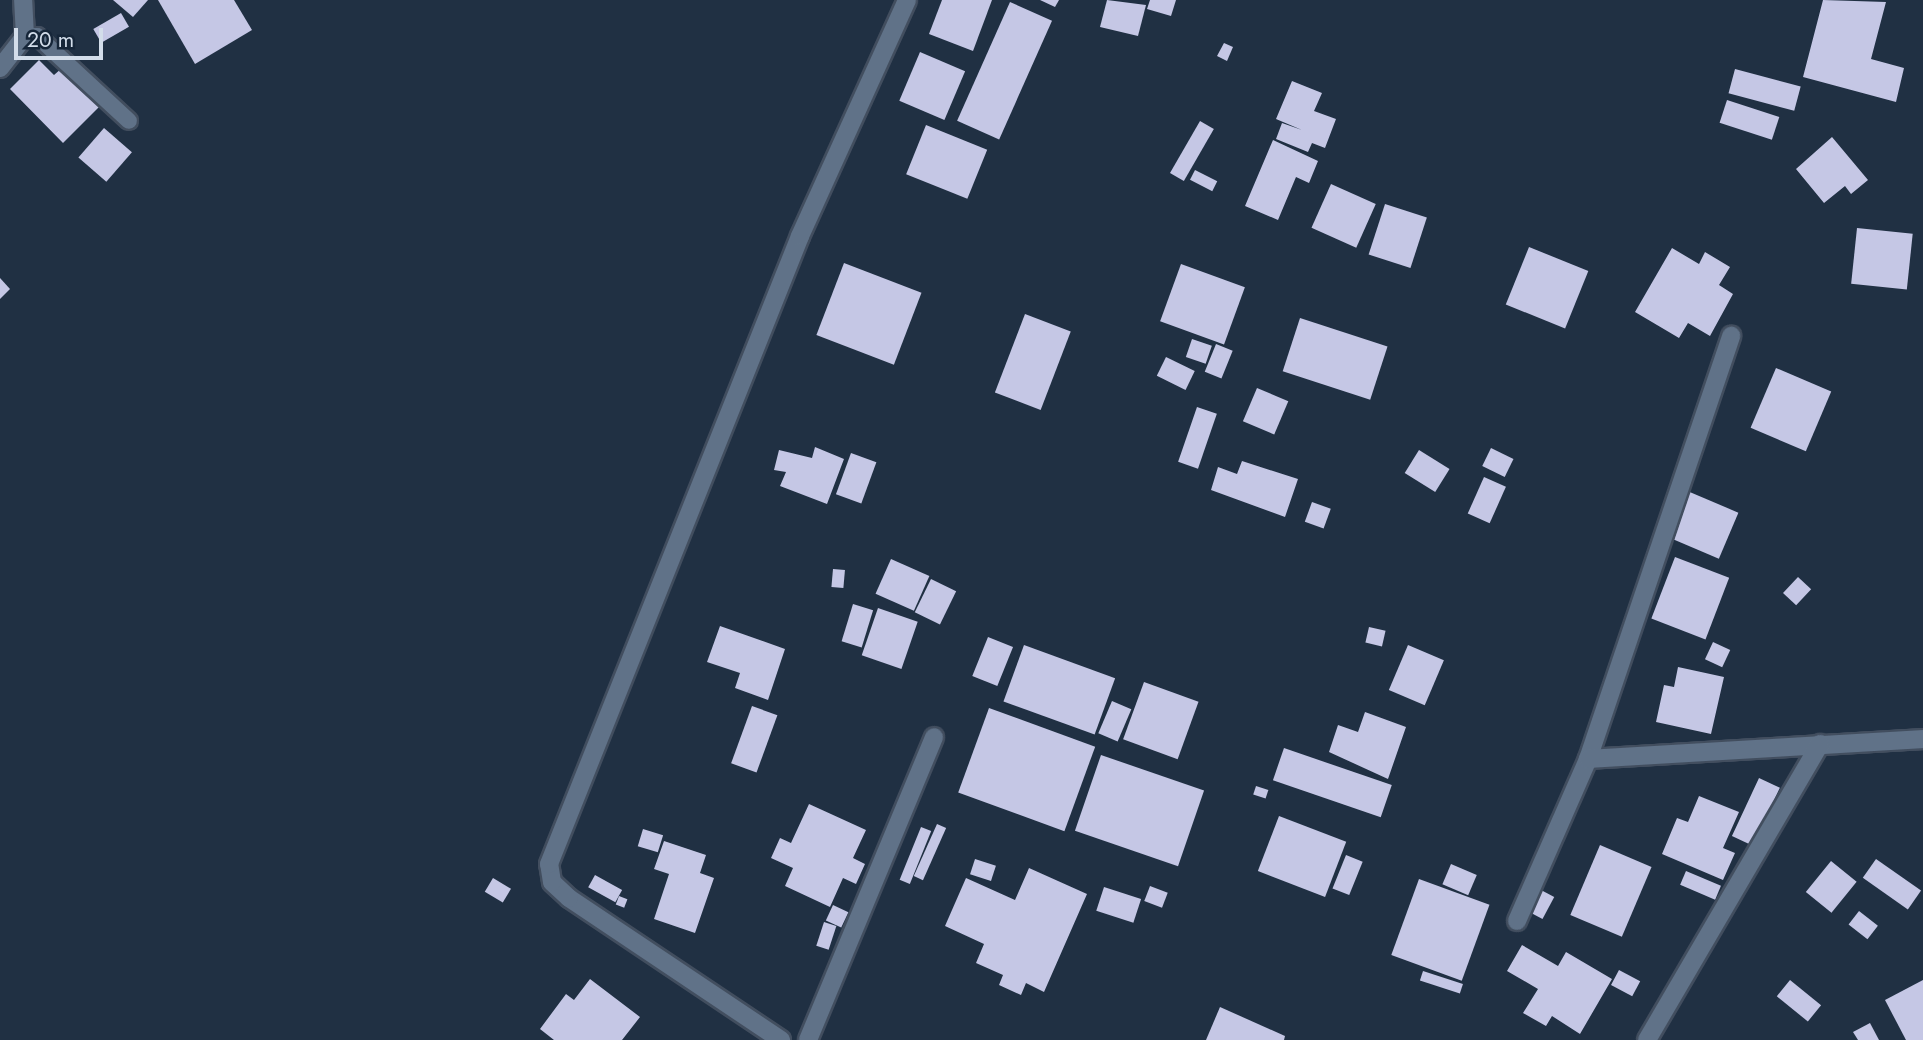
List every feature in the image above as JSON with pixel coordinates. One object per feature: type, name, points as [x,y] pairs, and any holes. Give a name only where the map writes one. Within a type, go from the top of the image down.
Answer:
[{"type":"street","points":[[0,68],[25,36],[23,0]]},
{"type":"street","points":[[781,1040],[569,898],[552,881],[549,864],[800,236],[907,0]]},
{"type":"street","points":[[1517,921],[1588,759],[1731,336]]},
{"type":"street","points":[[808,1040],[934,737]]},
{"type":"street","points":[[1588,759],[1923,739]]},
{"type":"street","points":[[1647,1040],[1820,744]]},
{"type":"lane","points":[[25,36],[37,36],[129,121]]},
{"type":"building","points":[[113,0],[148,0],[133,17]]},
{"type":"building","points":[[158,0],[234,0],[252,30],[195,64]]},
{"type":"building","points":[[942,0],[992,0],[973,51],[929,34]]},
{"type":"building","points":[[1040,0],[1059,0],[1055,7]]},
{"type":"building","points":[[1107,0],[1146,5],[1138,36],[1100,27]]},
{"type":"building","points":[[1150,0],[1176,0],[1171,16],[1147,9]]},
{"type":"building","points":[[1823,0],[1886,2],[1871,59],[1904,68],[1896,102],[1803,77]]},
{"type":"building","points":[[1010,2],[1052,21],[999,139],[957,121]]},
{"type":"building","points":[[121,13],[129,27],[101,43],[93,29]]},
{"type":"building","points":[[1224,43],[1233,47],[1227,61],[1217,56]]},
{"type":"building","points":[[920,52],[965,71],[944,120],[899,101]]},
{"type":"building","points":[[39,60],[54,75],[62,68],[100,106],[63,143],[10,89]]},
{"type":"building","points":[[1735,69],[1801,87],[1794,111],[1729,93]]},
{"type":"building","points":[[1292,81],[1322,93],[1314,111],[1336,119],[1325,148],[1312,143],[1308,152],[1276,139],[1282,123],[1302,130],[1276,119]]},
{"type":"building","points":[[1727,100],[1779,117],[1772,140],[1720,123]]},
{"type":"building","points":[[1200,121],[1214,129],[1184,181],[1170,173]]},
{"type":"building","points":[[926,125],[987,150],[967,199],[906,174]]},
{"type":"building","points":[[104,128],[132,152],[106,182],[78,157]]},
{"type":"building","points":[[1832,137],[1868,180],[1851,194],[1845,186],[1824,203],[1796,169]]},
{"type":"building","points":[[1273,140],[1318,161],[1309,183],[1296,177],[1278,220],[1245,206]]},
{"type":"building","points":[[1195,170],[1217,181],[1212,191],[1190,180]]},
{"type":"building","points":[[1331,184],[1376,204],[1356,248],[1311,228]]},
{"type":"building","points":[[1385,204],[1427,218],[1410,268],[1369,254]]},
{"type":"building","points":[[1857,228],[1913,234],[1907,290],[1851,284]]},
{"type":"building","points":[[1529,247],[1588,271],[1565,328],[1506,304]]},
{"type":"building","points":[[1672,248],[1699,264],[1705,252],[1730,267],[1719,285],[1733,294],[1710,336],[1688,323],[1679,338],[1635,312]]},
{"type":"building","points":[[844,263],[921,293],[894,365],[816,335]]},
{"type":"building","points":[[1181,264],[1245,287],[1224,345],[1160,321]]},
{"type":"building","points":[[0,278],[10,289],[0,299]]},
{"type":"building","points":[[1025,314],[1071,332],[1041,410],[995,392]]},
{"type":"building","points":[[1300,318],[1387,346],[1370,400],[1283,371]]},
{"type":"building","points":[[1192,339],[1212,346],[1206,364],[1186,357]]},
{"type":"building","points":[[1216,344],[1233,351],[1221,379],[1205,372]]},
{"type":"building","points":[[1166,357],[1195,371],[1186,390],[1157,376]]},
{"type":"building","points":[[1776,368],[1831,391],[1806,451],[1751,428]]},
{"type":"building","points":[[1257,388],[1288,401],[1274,434],[1243,421]]},
{"type":"building","points":[[1197,407],[1217,414],[1198,469],[1178,462]]},
{"type":"building","points":[[815,447],[844,459],[827,504],[780,486],[786,472],[774,470],[779,450],[812,458]]},
{"type":"building","points":[[1491,448],[1513,459],[1505,477],[1482,466]]},
{"type":"building","points":[[1419,450],[1450,469],[1435,492],[1405,473]]},
{"type":"building","points":[[851,453],[876,462],[861,504],[836,494]]},
{"type":"building","points":[[1242,461],[1298,479],[1285,517],[1211,490],[1218,467],[1237,474]]},
{"type":"building","points":[[1484,477],[1506,487],[1490,523],[1468,514]]},
{"type":"building","points":[[1685,490],[1738,513],[1719,559],[1665,536]]},
{"type":"building","points":[[1312,502],[1331,509],[1324,529],[1305,522]]},
{"type":"building","points":[[1675,557],[1729,578],[1705,639],[1651,619]]},
{"type":"building","points":[[891,559],[929,576],[914,611],[876,594]]},
{"type":"building","points":[[833,569],[845,570],[843,588],[831,587]]},
{"type":"building","points":[[1798,577],[1811,589],[1796,605],[1783,593]]},
{"type":"building","points":[[931,579],[956,591],[940,625],[915,612]]},
{"type":"building","points":[[853,604],[873,610],[862,647],[842,641]]},
{"type":"building","points":[[878,608],[918,622],[901,669],[862,655]]},
{"type":"building","points":[[720,626],[785,649],[768,700],[735,688],[740,673],[707,662]]},
{"type":"building","points":[[1369,627],[1386,631],[1382,646],[1365,643]]},
{"type":"building","points":[[988,637],[1013,647],[997,686],[972,676]]},
{"type":"building","points":[[1713,642],[1730,650],[1722,667],[1705,659]]},
{"type":"building","points":[[1024,645],[1115,678],[1095,735],[1003,701]]},
{"type":"building","points":[[1408,645],[1444,660],[1425,705],[1389,690]]},
{"type":"building","points":[[1678,667],[1724,677],[1711,734],[1656,722],[1664,685],[1674,687]]},
{"type":"building","points":[[1144,682],[1199,702],[1178,759],[1123,739]]},
{"type":"building","points":[[1112,701],[1131,709],[1118,741],[1098,733]]},
{"type":"building","points":[[752,706],[777,715],[757,773],[731,763]]},
{"type":"building","points":[[989,708],[1095,747],[1064,831],[958,793]]},
{"type":"building","points":[[1365,712],[1406,727],[1388,779],[1329,752],[1338,725],[1358,732]]},
{"type":"building","points":[[1284,748],[1392,785],[1381,817],[1273,780]]},
{"type":"building","points":[[1101,755],[1204,790],[1178,866],[1075,831]]},
{"type":"building","points":[[1759,778],[1780,788],[1753,846],[1732,836]]},
{"type":"building","points":[[1256,786],[1268,790],[1266,799],[1253,795]]},
{"type":"building","points":[[1699,796],[1739,812],[1723,848],[1735,853],[1723,880],[1662,854],[1677,818],[1688,822]]},
{"type":"building","points":[[809,804],[866,830],[853,858],[865,864],[856,884],[843,878],[830,907],[785,886],[793,868],[771,858],[780,838],[791,843]]},
{"type":"building","points":[[1279,816],[1346,842],[1325,897],[1258,871]]},
{"type":"building","points":[[937,824],[946,828],[923,880],[914,876]]},
{"type":"building","points":[[921,827],[931,831],[910,884],[900,880]]},
{"type":"building","points":[[643,829],[663,835],[658,852],[638,846]]},
{"type":"building","points":[[664,841],[706,855],[700,873],[714,878],[695,933],[654,919],[669,874],[654,869]]},
{"type":"building","points":[[1600,845],[1652,867],[1622,937],[1570,915]]},
{"type":"building","points":[[1346,855],[1363,862],[1349,895],[1333,888]]},
{"type":"building","points":[[975,859],[996,866],[991,881],[970,874]]},
{"type":"building","points":[[1876,859],[1921,891],[1908,909],[1863,878]]},
{"type":"building","points":[[1831,861],[1857,882],[1831,913],[1806,892]]},
{"type":"building","points":[[1451,864],[1477,875],[1468,895],[1442,884]]},
{"type":"building","points":[[1029,868],[1087,894],[1044,992],[1026,983],[1021,995],[999,985],[1003,975],[976,963],[984,944],[945,926],[966,878],[1015,900]]},
{"type":"building","points":[[1686,871],[1721,886],[1715,900],[1680,885]]},
{"type":"building","points":[[595,875],[622,890],[615,902],[588,887]]},
{"type":"building","points":[[493,878],[511,889],[503,903],[485,892]]},
{"type":"building","points":[[1419,879],[1489,905],[1462,981],[1391,955]]},
{"type":"building","points":[[1150,886],[1168,893],[1162,908],[1144,901]]},
{"type":"building","points":[[1104,887],[1141,899],[1133,923],[1096,911]]},
{"type":"building","points":[[1541,890],[1554,897],[1543,919],[1529,912]]},
{"type":"building","points":[[619,896],[627,899],[624,908],[616,904]]},
{"type":"building","points":[[833,905],[848,912],[841,928],[826,920]]},
{"type":"building","points":[[1859,911],[1878,926],[1867,939],[1849,924]]},
{"type":"building","points":[[824,922],[836,926],[829,950],[816,946]]},
{"type":"building","points":[[1522,945],[1558,966],[1566,952],[1612,979],[1580,1034],[1552,1016],[1546,1026],[1523,1013],[1538,989],[1507,971]]},
{"type":"building","points":[[1619,970],[1640,981],[1632,996],[1611,985]]},
{"type":"building","points":[[1423,971],[1463,984],[1460,993],[1420,981]]},
{"type":"building","points":[[590,979],[640,1017],[622,1040],[554,1040],[540,1029],[566,994],[574,1000]]},
{"type":"building","points":[[1790,980],[1821,1005],[1808,1021],[1777,996]]},
{"type":"building","points":[[1923,980],[1923,1040],[1906,1040],[1885,1000]]},
{"type":"building","points":[[1220,1007],[1285,1036],[1284,1040],[1206,1040]]},
{"type":"building","points":[[1870,1023],[1879,1040],[1858,1040],[1853,1032]]}]
